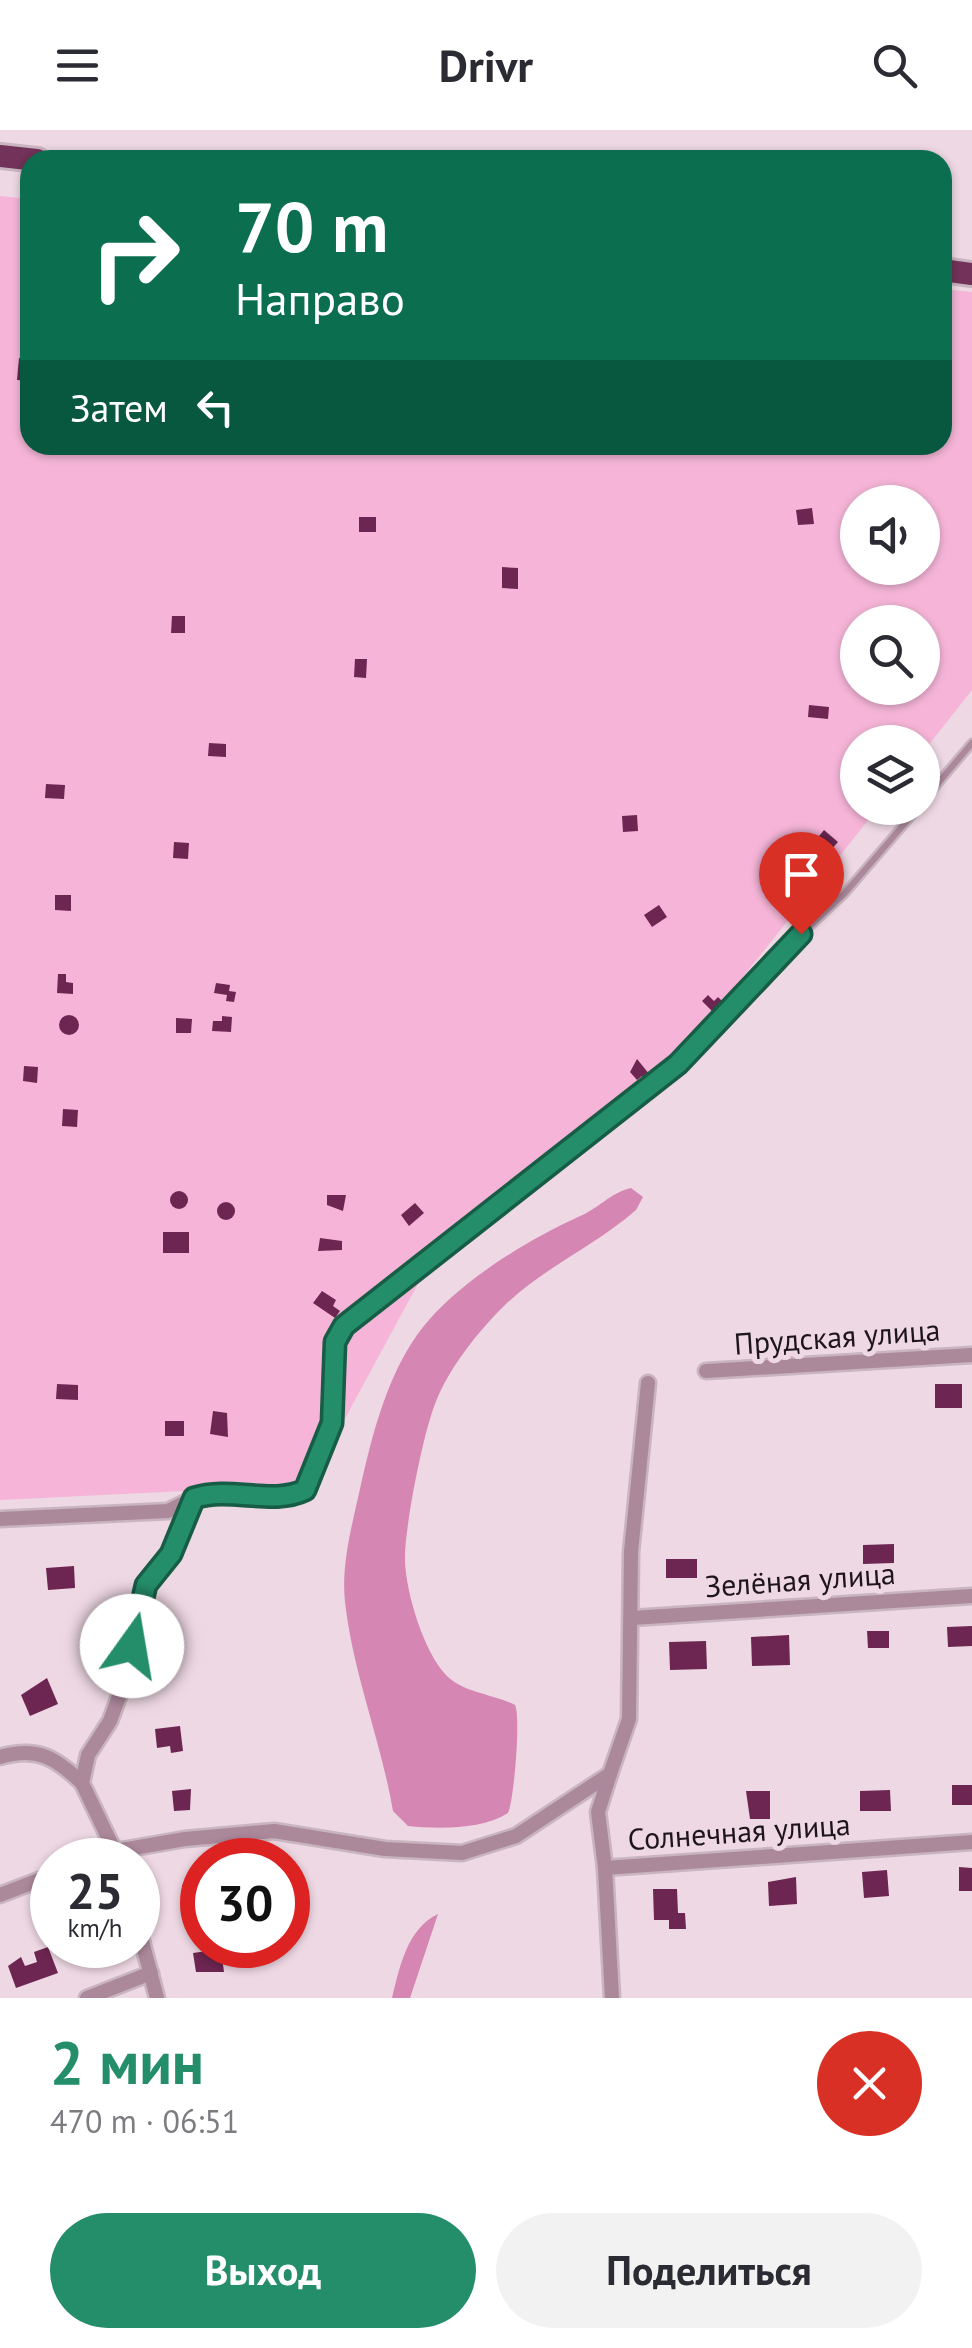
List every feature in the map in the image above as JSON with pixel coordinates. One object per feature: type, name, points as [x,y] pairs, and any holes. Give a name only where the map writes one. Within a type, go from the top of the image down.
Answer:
[{"type":"street","name":"Прудская улица","points":[[706,1371],[972,1355]]},
{"type":"street","name":"Солнечная улица","points":[[648,1383],[631,1552],[629,1720],[598,1812],[605,1868],[972,1842]]},
{"type":"street","points":[[0,1519],[168,1511],[194,1498]]},
{"type":"street","points":[[82,1783],[88,1755],[110,1721],[127,1675],[136,1616],[146,1585],[171,1554],[194,1498]]},
{"type":"street","name":"Зелёная улица","points":[[632,1618],[972,1596]]},
{"type":"street","points":[[0,1757],[26,1752],[57,1759],[82,1783],[108,1838]]},
{"type":"street","points":[[160,1845],[185,1839],[274,1831],[385,1849],[462,1853],[516,1836],[610,1774]]},
{"type":"street","points":[[605,1868],[612,1998]]},
{"type":"street","points":[[0,1895],[30,1883]]},
{"type":"street","points":[[149,1968],[157,1998]]},
{"type":"street","points":[[87,1998],[151,1974]]},
{"type":"lane","points":[[940,781],[972,744]]},
{"type":"lane","points":[[194,1498],[213,1492],[289,1498],[305,1490],[332,1423],[335,1342],[344,1326],[678,1064],[780,955],[845,893],[903,825]]},
{"type":"shaded area","points":[[0,196],[20,198],[20,455],[952,455],[952,290],[972,292],[972,690],[940,730],[940,725],[840,725],[840,825],[864,825],[682,1053],[446,1232],[309,1485],[0,1500]]},
{"type":"shaded area","points":[[631,1188],[643,1197],[636,1210],[537,1279],[485,1326],[448,1377],[430,1418],[408,1528],[405,1561],[409,1589],[424,1637],[446,1675],[461,1686],[515,1705],[516,1759],[508,1813],[472,1825],[408,1826],[393,1811],[354,1655],[345,1602],[351,1531],[383,1404],[411,1344],[456,1294],[516,1250]]},
{"type":"shaded area","points":[[438,1914],[410,1998],[392,1998],[412,1939]]},
{"type":"building","points":[[812,508],[814,524],[798,525],[796,510]]},
{"type":"building","points":[[359,517],[376,517],[376,532],[359,532]]},
{"type":"building","points":[[502,567],[518,568],[518,589],[502,588]]},
{"type":"building","points":[[172,616],[185,616],[185,633],[171,633]]},
{"type":"building","points":[[355,659],[367,659],[366,678],[354,677]]},
{"type":"building","points":[[809,705],[829,707],[828,719],[808,717]]},
{"type":"building","points":[[209,743],[226,744],[226,757],[208,756]]},
{"type":"building","points":[[46,784],[65,785],[64,799],[45,798]]},
{"type":"building","points":[[637,815],[638,831],[623,832],[622,816]]},
{"type":"building","points":[[824,830],[838,842],[828,853],[815,841]]},
{"type":"building","points":[[174,842],[189,843],[188,859],[173,858]]},
{"type":"building","points":[[55,895],[71,895],[71,911],[55,910]]},
{"type":"building","points":[[659,905],[667,917],[652,927],[644,915]]},
{"type":"building","points":[[58,974],[66,974],[66,982],[73,983],[73,994],[57,993]]},
{"type":"building","points":[[216,983],[230,985],[229,991],[236,992],[234,1002],[226,1001],[227,995],[214,993]]},
{"type":"building","points":[[708,995],[714,1001],[718,997],[726,1005],[716,1015],[702,1001]]},
{"type":"building","points":[[69,1015],[79,1025],[69,1035],[59,1025]]},
{"type":"building","points":[[222,1016],[232,1017],[231,1032],[212,1031],[213,1021],[222,1021]]},
{"type":"building","points":[[176,1018],[192,1019],[191,1033],[176,1033]]},
{"type":"building","points":[[637,1059],[650,1075],[645,1080],[642,1076],[637,1080],[630,1072]]},
{"type":"building","points":[[24,1066],[38,1067],[37,1083],[23,1081]]},
{"type":"building","points":[[63,1109],[78,1110],[77,1127],[62,1126]]},
{"type":"building","points":[[179,1191],[188,1200],[179,1209],[170,1200]]},
{"type":"building","points":[[327,1195],[346,1195],[343,1211],[327,1205]]},
{"type":"building","points":[[226,1202],[235,1211],[226,1220],[217,1211]]},
{"type":"building","points":[[415,1203],[424,1213],[409,1226],[401,1215]]},
{"type":"building","points":[[163,1232],[189,1232],[189,1253],[163,1253]]},
{"type":"building","points":[[320,1238],[342,1241],[342,1250],[318,1251]]},
{"type":"building","points":[[322,1291],[336,1300],[333,1306],[340,1311],[335,1318],[313,1303]]},
{"type":"building","points":[[57,1384],[78,1385],[78,1400],[56,1399]]},
{"type":"building","points":[[935,1384],[962,1384],[962,1408],[935,1408]]},
{"type":"building","points":[[213,1411],[227,1413],[228,1437],[210,1434]]},
{"type":"building","points":[[165,1421],[184,1421],[184,1436],[165,1436]]},
{"type":"building","points":[[894,1544],[894,1563],[863,1564],[863,1545]]},
{"type":"building","points":[[666,1559],[697,1559],[697,1578],[666,1578]]},
{"type":"building","points":[[74,1566],[75,1588],[48,1590],[46,1568]]},
{"type":"building","points":[[972,1626],[972,1646],[948,1647],[947,1627]]},
{"type":"building","points":[[867,1631],[889,1631],[889,1648],[868,1648]]},
{"type":"building","points":[[789,1635],[790,1665],[752,1666],[751,1637]]},
{"type":"building","points":[[706,1641],[707,1669],[670,1670],[669,1642]]},
{"type":"building","points":[[47,1678],[58,1704],[30,1716],[21,1695]]},
{"type":"building","points":[[180,1726],[183,1751],[171,1753],[170,1746],[157,1748],[155,1729]]},
{"type":"building","points":[[952,1785],[972,1785],[972,1805],[952,1805]]},
{"type":"building","points":[[191,1789],[190,1810],[174,1811],[172,1791]]},
{"type":"building","points":[[890,1790],[891,1811],[860,1811],[860,1791]]},
{"type":"building","points":[[746,1791],[770,1791],[770,1819],[750,1819]]},
{"type":"building","points":[[959,1867],[972,1868],[972,1891],[959,1891]]},
{"type":"building","points":[[887,1870],[889,1896],[864,1898],[862,1872]]},
{"type":"building","points":[[796,1877],[797,1904],[769,1906],[768,1882]]},
{"type":"building","points":[[653,1889],[677,1889],[678,1913],[685,1913],[686,1929],[669,1929],[669,1920],[654,1920]]},
{"type":"building","points":[[21,1957],[25,1966],[56,1968],[58,1973],[16,1988],[8,1966]]},
{"type":"building","points":[[195,1968],[223,1968],[224,1972],[196,1972]]},
{"type":"route","points":[[132,1646],[146,1585],[171,1554],[194,1498],[213,1492],[289,1498],[305,1490],[332,1423],[335,1342],[344,1326],[678,1064],[801,934]]}]
